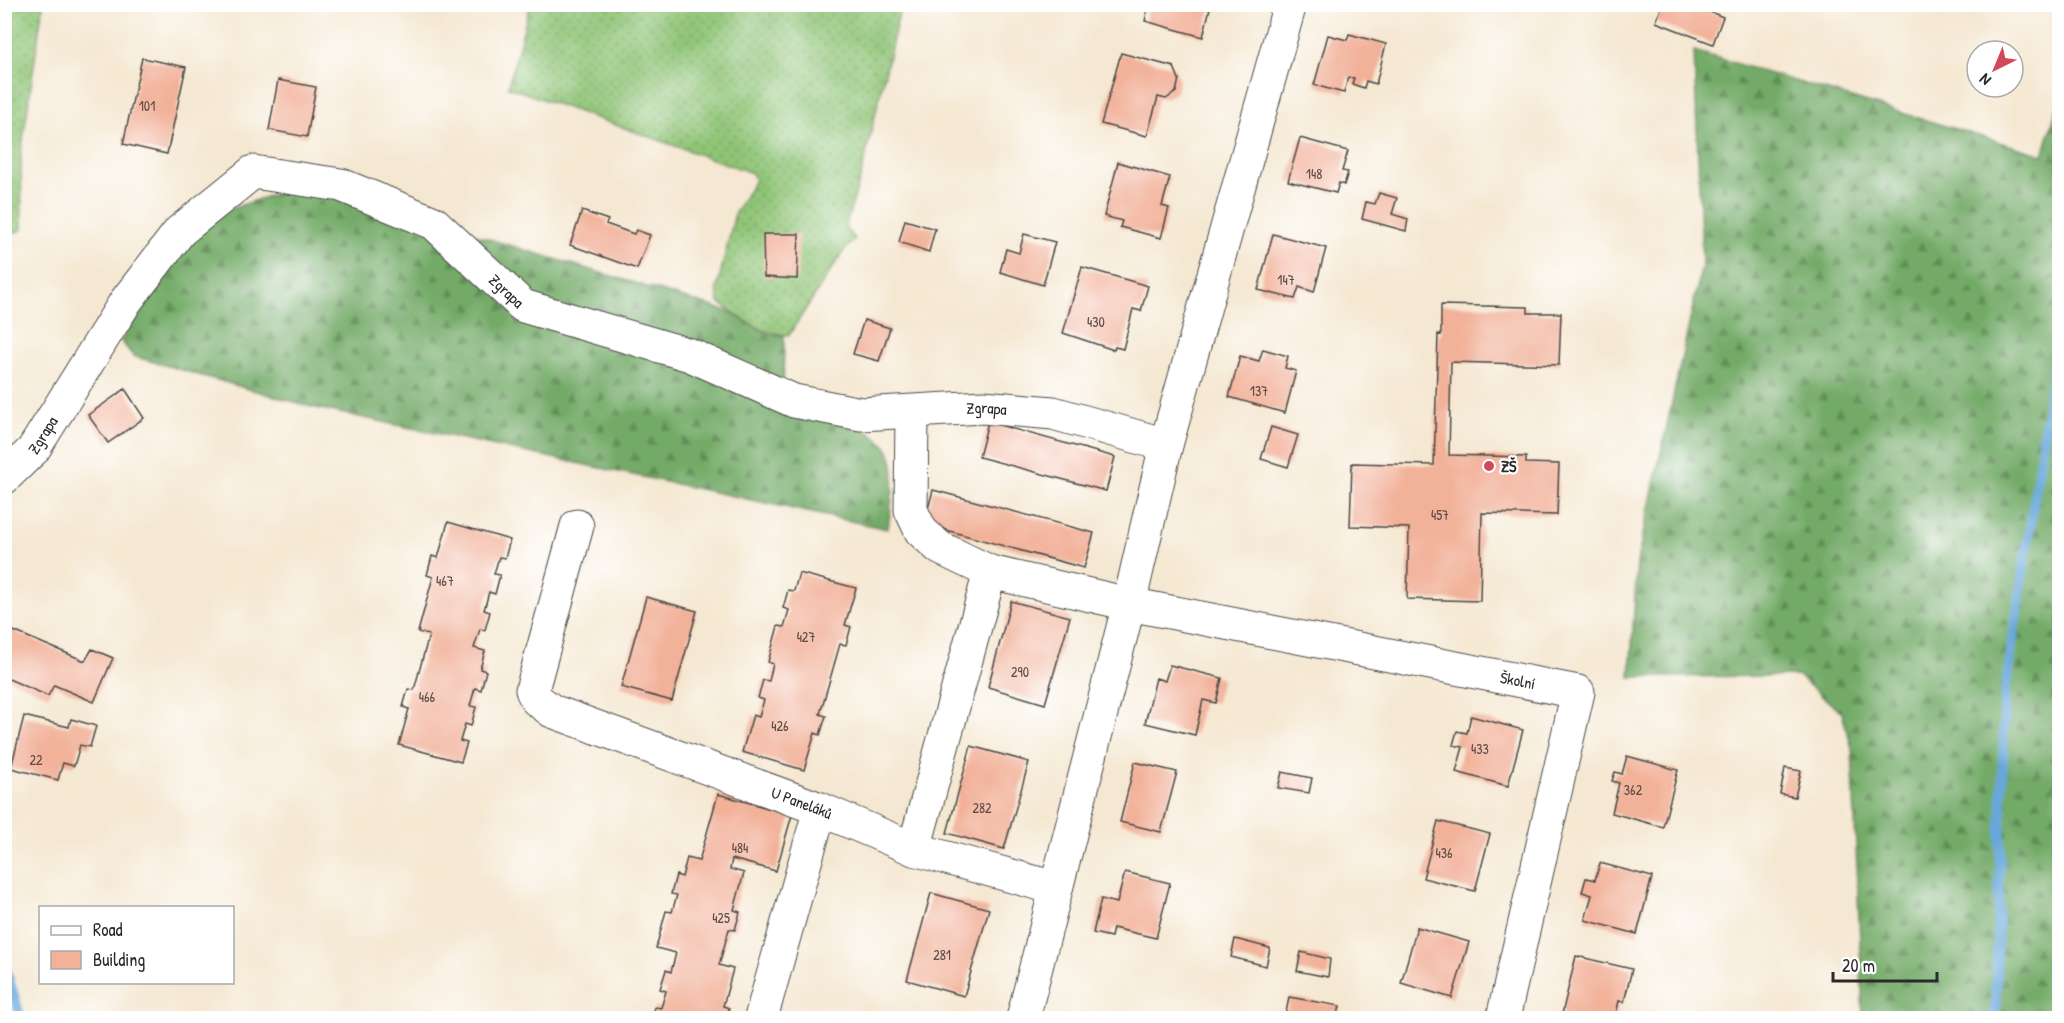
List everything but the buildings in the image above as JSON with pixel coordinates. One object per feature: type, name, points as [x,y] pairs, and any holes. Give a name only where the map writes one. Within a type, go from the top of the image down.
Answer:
[{"type":"street","points":[[1023,1018],[1130,604],[1166,445],[1290,4]]},
{"type":"street","name":"Zgrapa","points":[[4,478],[33,450],[126,301],[180,231],[253,172],[340,185],[434,223],[523,306],[690,355],[794,401],[861,414],[983,407],[1053,413],[1166,445]]},
{"type":"street","points":[[912,412],[911,510],[921,531],[940,548],[990,572],[1130,604]]},
{"type":"street","name":"U Paneláků","points":[[577,526],[532,690],[536,699],[552,711],[820,809],[914,849],[1055,888]]},
{"type":"street","points":[[914,849],[990,572]]},
{"type":"street","name":"Školní","points":[[1130,604],[1578,692],[1503,1018]]},
{"type":"street","points":[[761,1018],[820,809]]},
{"type":"green space","points":[[4,5],[43,5],[21,153],[22,230],[13,233],[4,228]]},
{"type":"green space","points":[[530,5],[901,5],[861,175],[845,228],[855,239],[842,253],[789,335],[761,329],[719,302],[717,288],[735,213],[755,180],[752,173],[508,87]]},
{"type":"green space","points":[[1694,51],[2043,155],[2059,101],[2059,1018],[1863,1018],[1852,748],[1842,713],[1798,676],[1630,677],[1637,562],[1702,265]]},
{"type":"green space","points":[[295,188],[344,195],[733,313],[764,332],[784,335],[783,413],[832,421],[865,430],[878,438],[888,449],[894,472],[888,529],[312,407],[133,356],[121,341],[162,270],[190,233],[226,211]]},
{"type":"waterway","points":[[1995,1018],[2005,692],[2054,366],[2060,357]]},
{"type":"waterway","points":[[4,964],[21,1018]]},
{"type":"place","name":"ZŠ","points":[[1489,466]]}]
